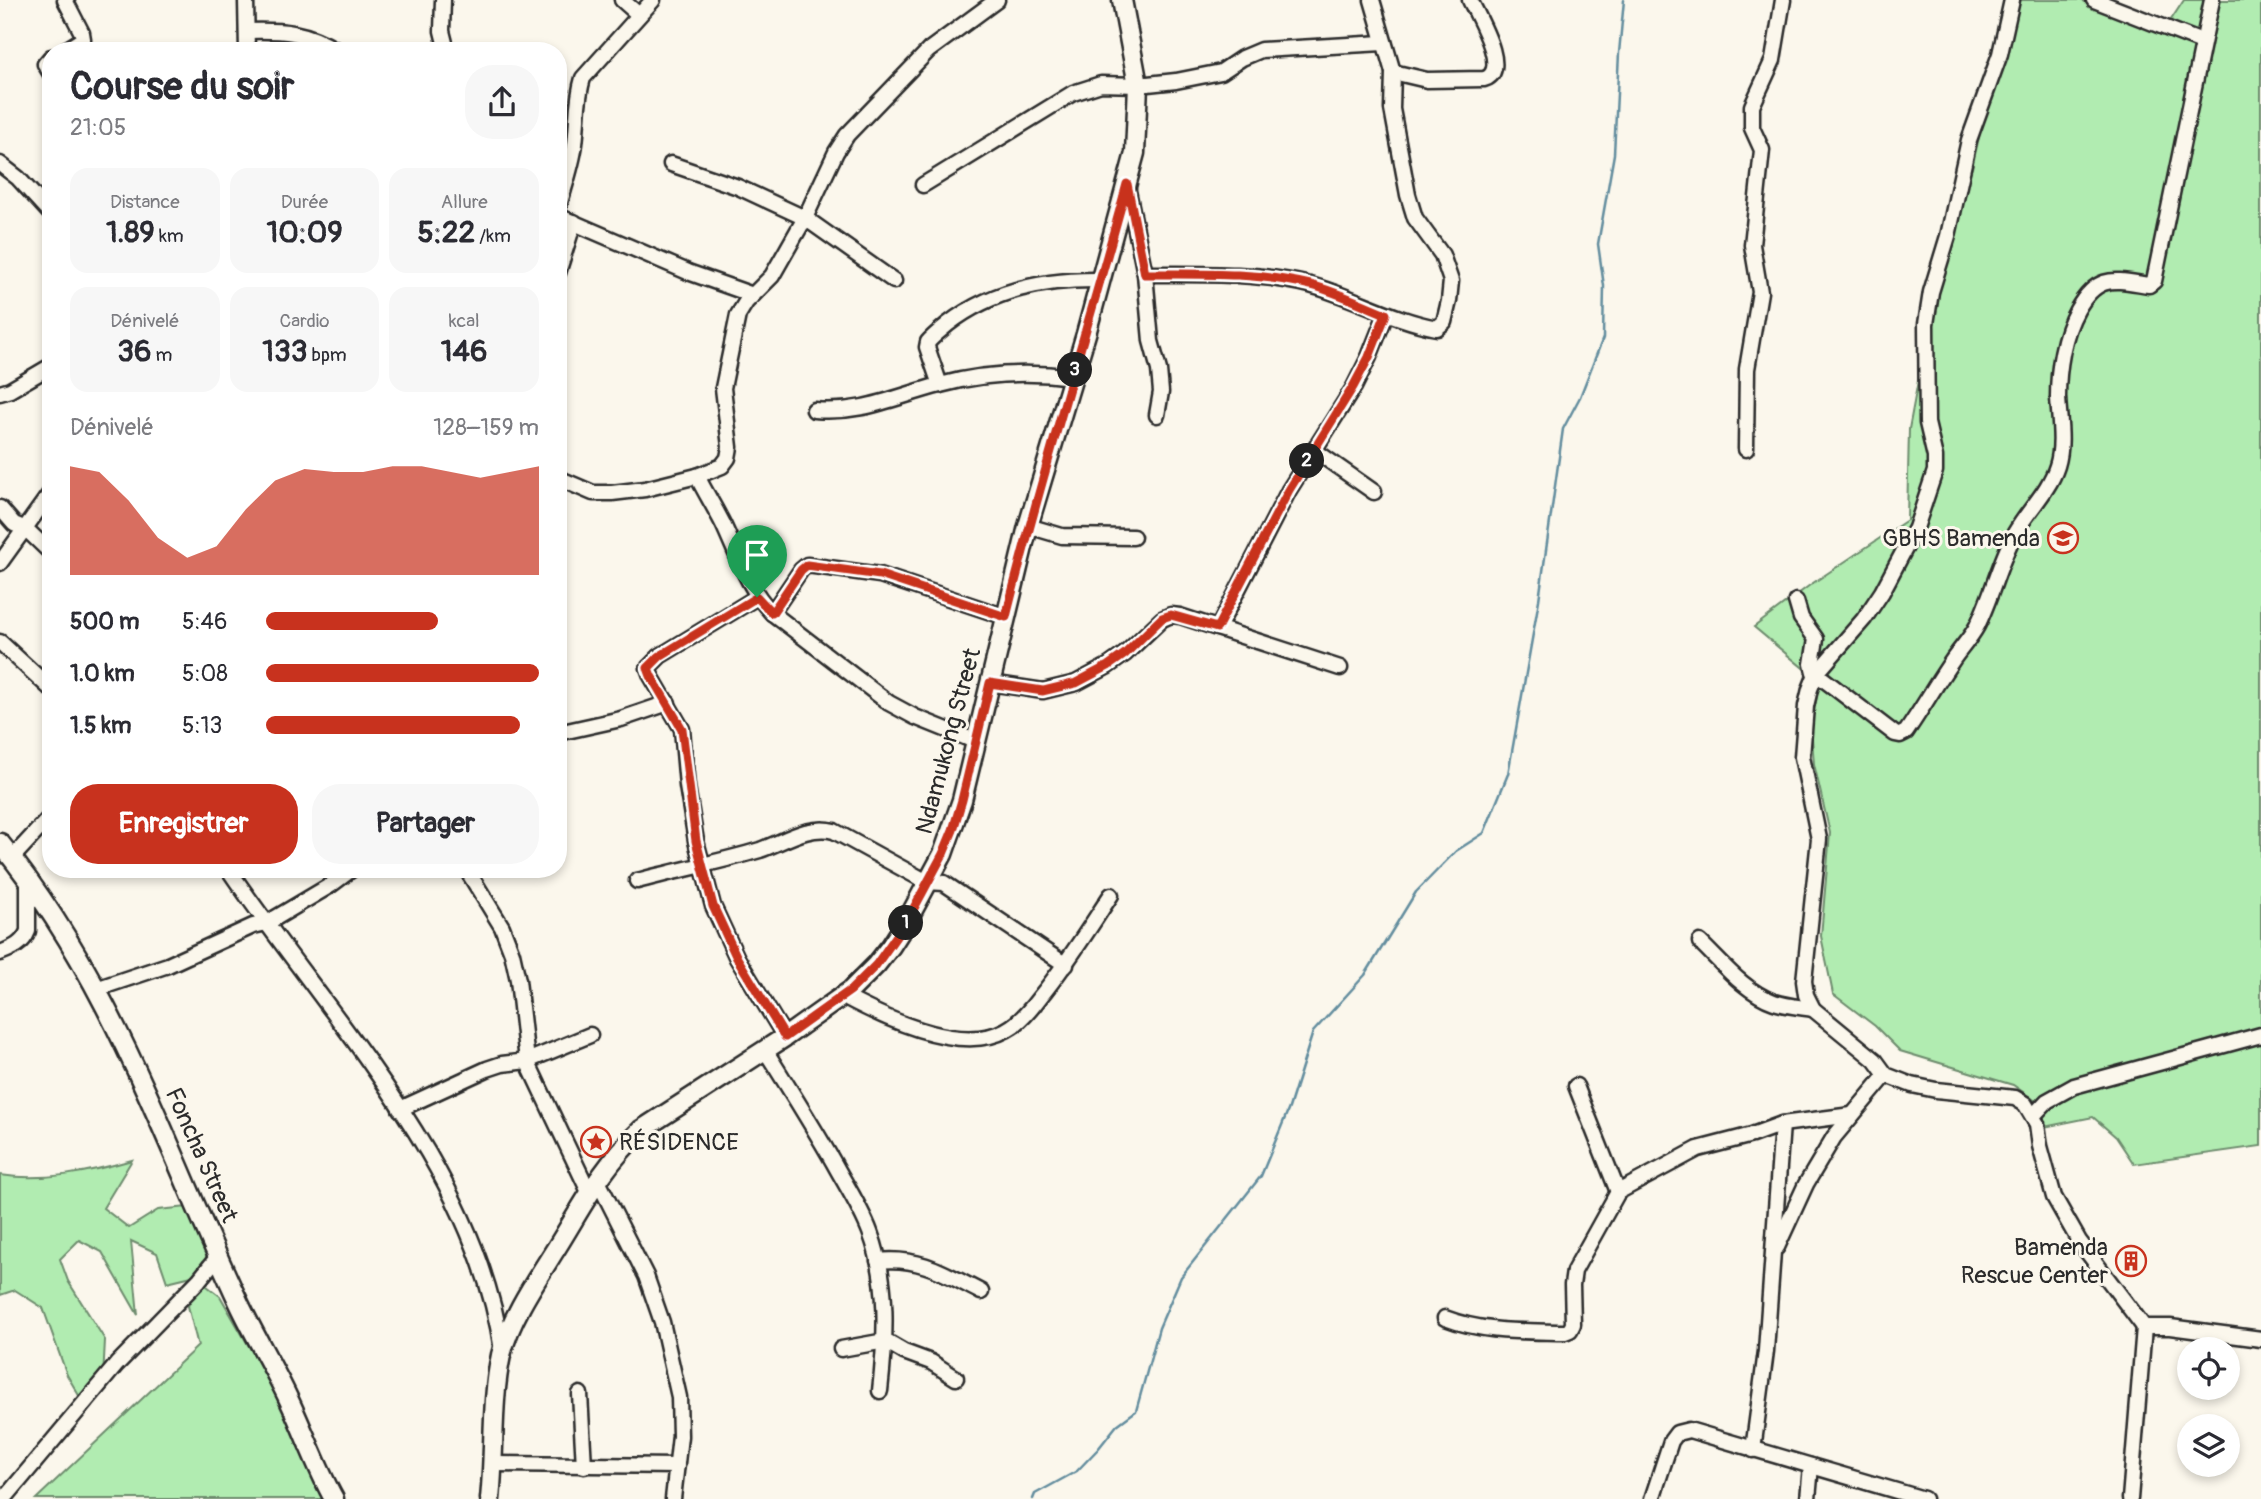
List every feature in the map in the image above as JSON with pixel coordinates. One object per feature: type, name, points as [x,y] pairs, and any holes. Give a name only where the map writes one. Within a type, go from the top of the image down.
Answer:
[{"type":"main road","name":"Ndamukong Street","points":[[490,1499],[494,1464],[495,1397],[502,1351],[531,1288],[593,1185],[621,1149],[641,1130],[785,1037],[843,996],[876,965],[907,921],[953,830],[977,742],[1028,526],[1101,280],[1135,153],[1138,85],[1122,0]]},
{"type":"main road","name":"Foncha Street","points":[[0,844],[28,877],[58,921],[96,989],[159,1116],[239,1303],[287,1396],[334,1499]]},
{"type":"street","points":[[65,0],[82,33],[83,39],[78,42]]},
{"type":"street","points":[[246,0],[247,42]]},
{"type":"street","points":[[443,0],[442,32],[445,42]]},
{"type":"street","points":[[622,0],[639,15]]},
{"type":"street","points":[[567,176],[575,142],[578,93],[583,78],[653,0]]},
{"type":"street","points":[[567,482],[593,493],[612,494],[645,489],[696,476],[722,466],[730,447],[723,388],[738,315],[746,302],[772,276],[805,218],[836,152],[848,135],[929,50],[997,0]]},
{"type":"street","points":[[1145,274],[1218,274],[1290,281],[1332,292],[1386,314],[1437,328],[1444,323],[1450,301],[1451,281],[1442,255],[1415,218],[1408,195],[1392,109],[1393,72],[1372,0]]},
{"type":"street","points":[[1393,72],[1427,80],[1491,78],[1495,72],[1490,41],[1471,0]]},
{"type":"street","points":[[1746,449],[1747,369],[1760,292],[1752,246],[1762,150],[1752,128],[1752,106],[1773,60],[1783,0]]},
{"type":"street","points":[[2012,0],[2000,54],[1969,140],[1948,236],[1931,292],[1926,324],[1927,423],[1936,457],[1935,471],[1916,528],[1882,592],[1864,619],[1816,674],[1810,689],[1802,738],[1803,769],[1819,839],[1804,981],[1806,995],[1813,1009],[1875,1060],[1886,1075],[1912,1085],[1936,1090],[2015,1098],[2025,1104],[2034,1116],[2054,1197],[2079,1241],[2144,1327],[2130,1499]]},
{"type":"street","points":[[2094,0],[2202,42]]},
{"type":"street","points":[[1796,601],[1801,618],[1816,639],[1812,664],[1816,674],[1895,734],[1900,736],[1906,732],[1953,659],[1976,629],[2007,549],[2052,478],[2058,463],[2060,446],[2060,365],[2067,336],[2078,309],[2087,296],[2104,281],[2112,279],[2149,285],[2154,281],[2212,0]]},
{"type":"street","points":[[247,31],[293,31],[322,42]]},
{"type":"street","points":[[923,185],[1073,93],[1101,84],[1138,85],[1221,72],[1242,58],[1261,50],[1383,43]]},
{"type":"street","points":[[0,164],[18,178],[42,204]]},
{"type":"street","points":[[671,164],[737,187],[805,218],[894,281]]},
{"type":"street","points":[[1127,184],[1145,274],[1151,341],[1161,382],[1157,415]]},
{"type":"street","points":[[567,219],[688,272],[753,295]]},
{"type":"street","points":[[567,244],[574,222]]},
{"type":"street","points":[[940,385],[927,347],[928,342],[965,311],[987,299],[1033,284],[1101,280]]},
{"type":"street","points":[[1217,628],[1289,490],[1358,378],[1386,314]]},
{"type":"street","points":[[0,393],[42,371]]},
{"type":"street","points":[[814,410],[867,407],[940,385],[989,375],[1041,373],[1073,377]]},
{"type":"street","points":[[1314,450],[1374,492]]},
{"type":"street","points":[[696,476],[723,524],[738,562],[757,597],[772,613],[889,704],[977,742]]},
{"type":"street","points":[[0,563],[42,505]]},
{"type":"street","points":[[0,508],[14,524],[26,529],[42,544]]},
{"type":"street","points":[[1028,526],[1062,536],[1133,537]]},
{"type":"street","points":[[772,613],[807,565],[880,575],[1006,617]]},
{"type":"street","points":[[757,597],[653,662],[648,668],[682,729],[696,841],[713,906],[737,958],[785,1037]]},
{"type":"street","points":[[990,683],[1043,691],[1076,683],[1125,654],[1162,618],[1171,615],[1340,668]]},
{"type":"street","points":[[0,642],[42,681]]},
{"type":"street","points":[[567,731],[621,719],[668,703]]},
{"type":"street","points":[[12,858],[42,826]]},
{"type":"street","points":[[637,881],[760,849],[824,828],[927,882],[944,883],[1066,965]]},
{"type":"street","points":[[0,953],[18,945],[25,939],[28,931],[28,877]]},
{"type":"street","points":[[235,878],[354,1039],[441,1177],[470,1239],[498,1322],[502,1351]]},
{"type":"street","points":[[96,989],[168,965],[253,926],[267,923],[341,878]]},
{"type":"street","points":[[472,878],[502,928],[512,953],[518,979],[527,1061],[593,1185],[646,1276],[662,1322],[679,1397],[680,1436],[673,1499]]},
{"type":"street","points":[[843,996],[888,1018],[939,1035],[954,1038],[989,1036],[1005,1031],[1016,1023],[1066,965],[1111,895]]},
{"type":"street","points":[[1700,943],[1742,982],[1762,996],[1790,1006],[1813,1009]]},
{"type":"street","points":[[400,1109],[486,1069],[527,1061],[590,1035]]},
{"type":"street","points":[[2034,1116],[2047,1101],[2074,1086],[2261,1035]]},
{"type":"street","points":[[765,1050],[854,1198],[870,1232],[878,1261],[885,1307],[880,1391]]},
{"type":"street","points":[[1773,1256],[1806,1184],[1834,1137],[1886,1075]]},
{"type":"street","points":[[1576,1086],[1618,1192]]},
{"type":"street","points":[[1445,1318],[1500,1331],[1570,1330],[1573,1324],[1574,1271],[1618,1192],[1698,1149],[1782,1124],[1852,1115]]},
{"type":"street","points":[[1753,1450],[1766,1351],[1782,1124]]},
{"type":"street","points":[[6,1494],[117,1364],[199,1280],[219,1255]]},
{"type":"street","points":[[878,1261],[894,1259],[921,1263],[981,1292]]},
{"type":"street","points":[[2144,1327],[2170,1327],[2261,1339]]},
{"type":"street","points":[[841,1349],[885,1342],[931,1362],[956,1378]]},
{"type":"street","points":[[580,1394],[584,1466]]},
{"type":"street","points":[[1652,1499],[1671,1441],[1677,1433],[1689,1430],[1924,1499]]},
{"type":"street","points":[[494,1464],[677,1466]]},
{"type":"street","points":[[1808,1499],[1811,1466]]},
{"type":"green space","points":[[2010,0],[2081,0],[2161,35],[2184,0],[2261,0],[2261,1146],[2134,1164],[2116,1137],[2093,1117],[2044,1127],[2044,1107],[2013,1085],[1900,1051],[1875,1026],[1833,994],[1821,936],[1830,833],[1814,764],[1811,726],[1820,682],[1754,627],[1810,585],[1907,520],[1909,429],[1944,241],[1972,168]]},
{"type":"green space","points":[[132,1160],[103,1208],[129,1228],[158,1210],[198,1206],[219,1255],[204,1273],[167,1282],[157,1253],[131,1241],[138,1315],[102,1252],[79,1240],[60,1259],[68,1281],[105,1340],[103,1379],[81,1399],[67,1375],[43,1308],[15,1290],[0,1295],[0,1175],[67,1175]]},
{"type":"green space","points":[[199,1280],[220,1296],[334,1499],[36,1499],[198,1346],[188,1306]]},
{"type":"waterway","points":[[1033,1499],[1035,1494],[1077,1471],[1117,1425],[1136,1411],[1159,1328],[1181,1277],[1261,1176],[1289,1108],[1313,1032],[1365,975],[1416,892],[1456,851],[1484,833],[1508,774],[1539,600],[1563,429],[1580,397],[1603,338],[1604,286],[1598,244],[1614,154],[1624,0]]},
{"type":"place","name":"GBHS Bamenda","points":[[2063,538]]},
{"type":"place","name":"RÉSIDENCE","points":[[596,1142]]},
{"type":"place","name":"Bamenda Rescue Center","points":[[2131,1261]]},
{"type":"route","points":[[1127,184],[1145,274],[1218,274],[1290,281],[1332,292],[1386,314],[1369,357],[1353,387],[1289,490],[1217,628],[1171,615],[1162,618],[1125,654],[1076,683],[1043,691],[990,683],[953,830],[907,921],[876,965],[851,990],[785,1037],[737,958],[713,906],[696,841],[687,786],[682,729],[648,668],[660,656],[757,597],[772,613],[807,565],[880,575],[1006,617],[1028,526],[1086,334],[1127,184]]}]
